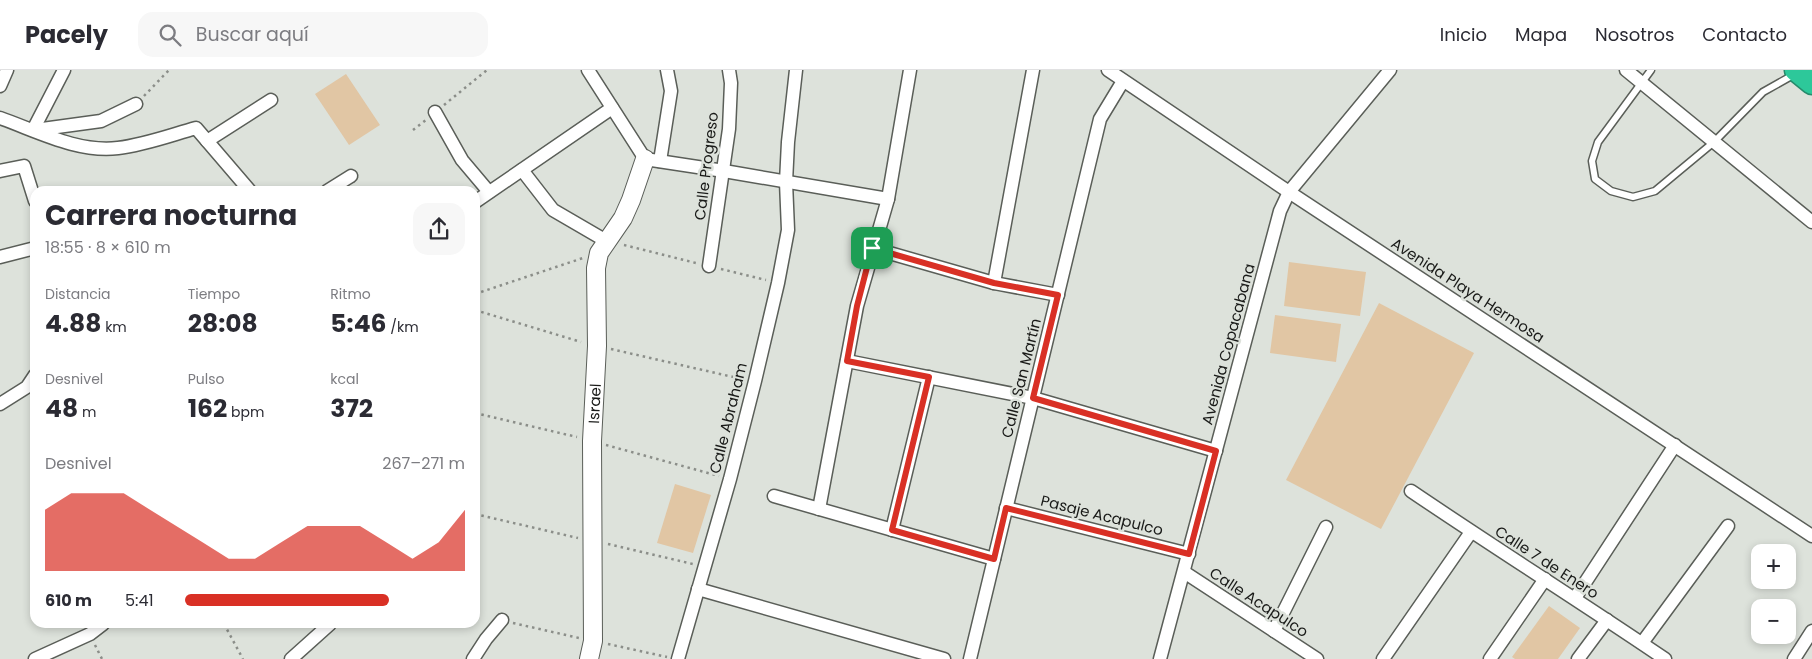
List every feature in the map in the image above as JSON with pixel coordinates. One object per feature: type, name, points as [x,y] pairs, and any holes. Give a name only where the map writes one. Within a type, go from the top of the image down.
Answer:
[{"type":"street","points":[[0,86],[7,70]]},
{"type":"street","points":[[33,130],[64,70]]},
{"type":"street","points":[[588,70],[612,108],[653,160],[888,198]]},
{"type":"street","points":[[653,160],[671,91],[667,70]]},
{"type":"street","name":"Calle Progreso","points":[[709,266],[730,129],[731,83],[729,70]]},
{"type":"street","name":"Calle Abraham","points":[[678,659],[730,479],[778,283],[788,230],[786,182],[788,142],[796,70]]},
{"type":"street","points":[[819,509],[857,306],[872,248],[888,198],[910,70]]},
{"type":"street","points":[[994,283],[1033,70]]},
{"type":"street","name":"Avenida Playa Hermosa","points":[[1108,70],[1289,192],[1812,536]]},
{"type":"street","name":"Avenida Copacabana","points":[[1160,659],[1280,211],[1289,192],[1390,70]]},
{"type":"street","points":[[1626,70],[1812,222]]},
{"type":"street","name":"Calle San Martín","points":[[970,659],[1100,119],[1123,81]]},
{"type":"street","points":[[207,141],[272,100]]},
{"type":"street","points":[[33,130],[101,121],[136,104]]},
{"type":"street","points":[[480,198],[612,108]]},
{"type":"street","points":[[435,112],[462,160],[489,192]]},
{"type":"street","points":[[0,118],[82,146],[98,148],[118,148],[196,128],[246,186]]},
{"type":"street","name":"Israel","points":[[589,659],[593,641],[592,440],[597,346],[596,268],[604,247],[623,218],[653,160]]},
{"type":"street","points":[[0,171],[24,166],[30,186]]},
{"type":"street","points":[[522,170],[553,210],[604,247]]},
{"type":"street","points":[[335,186],[351,176]]},
{"type":"street","points":[[872,248],[994,283],[1058,295]]},
{"type":"street","points":[[0,257],[30,249]]},
{"type":"street","points":[[847,361],[1033,398],[1216,451]]},
{"type":"street","points":[[892,530],[929,377]]},
{"type":"street","points":[[0,403],[27,387],[30,382]]},
{"type":"street","points":[[1574,598],[1675,446]]},
{"type":"street","name":"Calle 7 de Enero","points":[[1411,491],[1665,659]]},
{"type":"street","points":[[774,496],[994,559]]},
{"type":"street","name":"Pasaje Acapulco","points":[[1006,508],[1189,554]]},
{"type":"street","points":[[1642,644],[1728,526]]},
{"type":"street","points":[[1274,630],[1326,527]]},
{"type":"street","points":[[1383,659],[1471,532]]},
{"type":"street","name":"Calle Acapulco","points":[[1184,572],[1317,659]]},
{"type":"street","points":[[1490,659],[1545,579]]},
{"type":"street","points":[[698,589],[944,659]]},
{"type":"street","points":[[473,659],[486,639],[502,620]]},
{"type":"street","points":[[1578,659],[1607,620]]},
{"type":"street","points":[[35,659],[90,634],[98,628]]},
{"type":"street","points":[[291,659],[326,628]]},
{"type":"street","points":[[1794,659],[1812,631]]},
{"type":"lane","points":[[1651,70],[1598,142],[1592,161],[1595,180],[1611,191],[1633,197],[1655,191],[1714,142],[1763,92],[1802,75]]},
{"type":"path","points":[[136,104],[169,70]]},
{"type":"path","points":[[414,130],[487,70]]},
{"type":"path","points":[[480,292],[604,247],[709,266],[778,283]]},
{"type":"path","points":[[480,311],[597,346],[755,382]]},
{"type":"path","points":[[226,628],[243,659]]},
{"type":"shaded area","points":[[346,74],[380,125],[349,145],[315,94]]},
{"type":"shaded area","points":[[1289,262],[1366,272],[1360,316],[1284,306]]},
{"type":"shaded area","points":[[1379,303],[1474,353],[1381,529],[1286,480]]},
{"type":"shaded area","points":[[1275,315],[1341,324],[1336,362],[1270,353]]},
{"type":"shaded area","points":[[675,484],[711,495],[693,553],[657,543]]},
{"type":"shaded area","points":[[1549,606],[1580,628],[1558,659],[1515,659],[1512,657]]},
{"type":"route","points":[[872,248],[994,283],[1058,295],[1033,398],[1216,451],[1189,554],[1006,508],[994,559],[892,530],[929,377],[847,361],[857,306],[872,248]]}]
